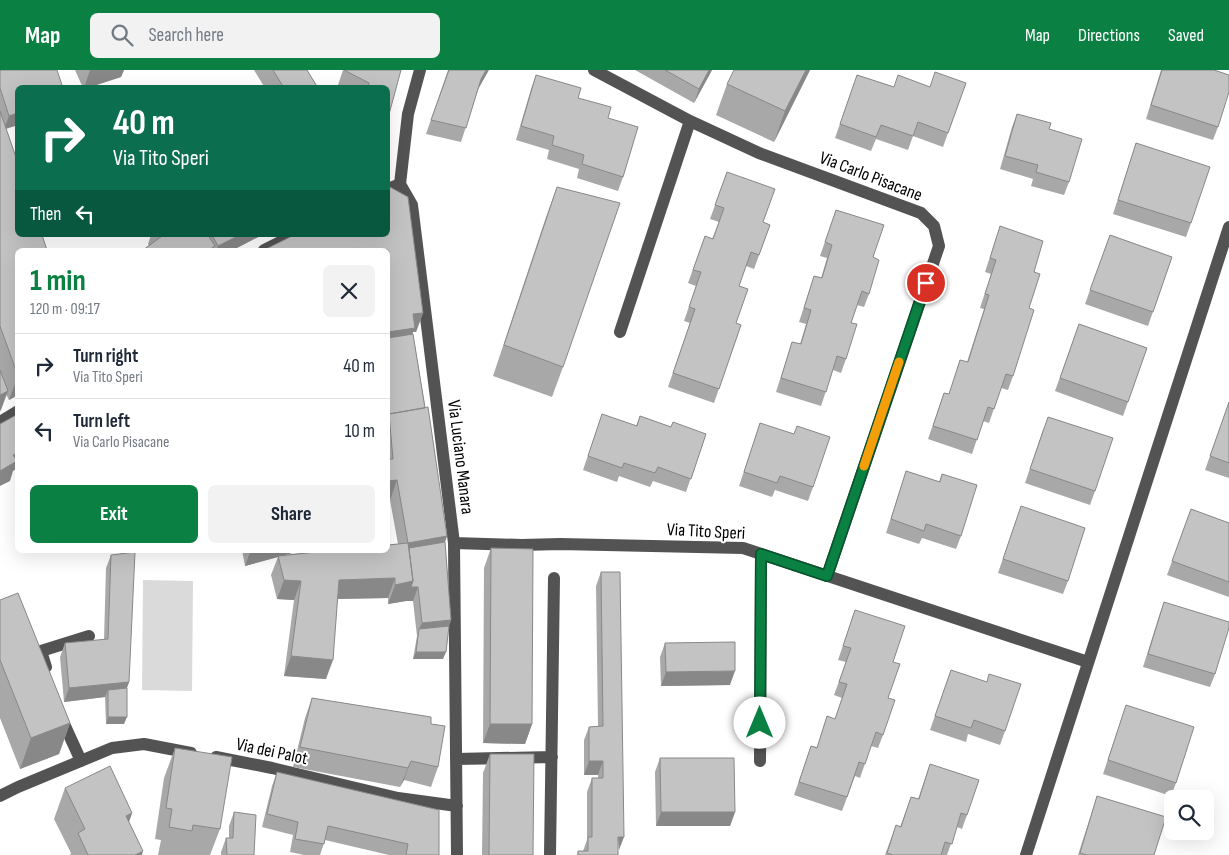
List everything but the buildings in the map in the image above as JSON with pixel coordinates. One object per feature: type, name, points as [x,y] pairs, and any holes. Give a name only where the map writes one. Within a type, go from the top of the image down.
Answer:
[{"type":"street","points":[[390,187],[400,184],[408,114],[420,70]]},
{"type":"street","name":"Via Carlo Pisacane","points":[[594,70],[690,121],[759,152],[921,213],[934,226],[938,246],[827,576]]},
{"type":"street","points":[[620,332],[690,121]]},
{"type":"street","name":"Via Luciano Manara","points":[[400,184],[412,205],[454,544],[457,855]]},
{"type":"street","points":[[1026,855],[1229,227]]},
{"type":"street","points":[[268,248],[290,237]]},
{"type":"street","points":[[0,422],[15,413]]},
{"type":"street","name":"Via Tito Speri","points":[[454,544],[743,548],[1088,662]]},
{"type":"street","points":[[760,761],[761,554]]},
{"type":"street","points":[[550,855],[554,578]]},
{"type":"street","points":[[49,678],[41,651],[89,636]]},
{"type":"street","points":[[57,704],[59,713],[81,761]]},
{"type":"street","name":"Via dei Palot","points":[[0,796],[112,748],[144,744],[272,768],[398,798],[457,806]]},
{"type":"street","points":[[456,759],[552,757]]},
{"type":"shaded area","points":[[143,580],[193,581],[192,691],[142,690]]},
{"type":"slow traffic","points":[[864,466],[899,362]]},
{"type":"route","points":[[760,723],[761,554],[827,576],[926,283]]}]
